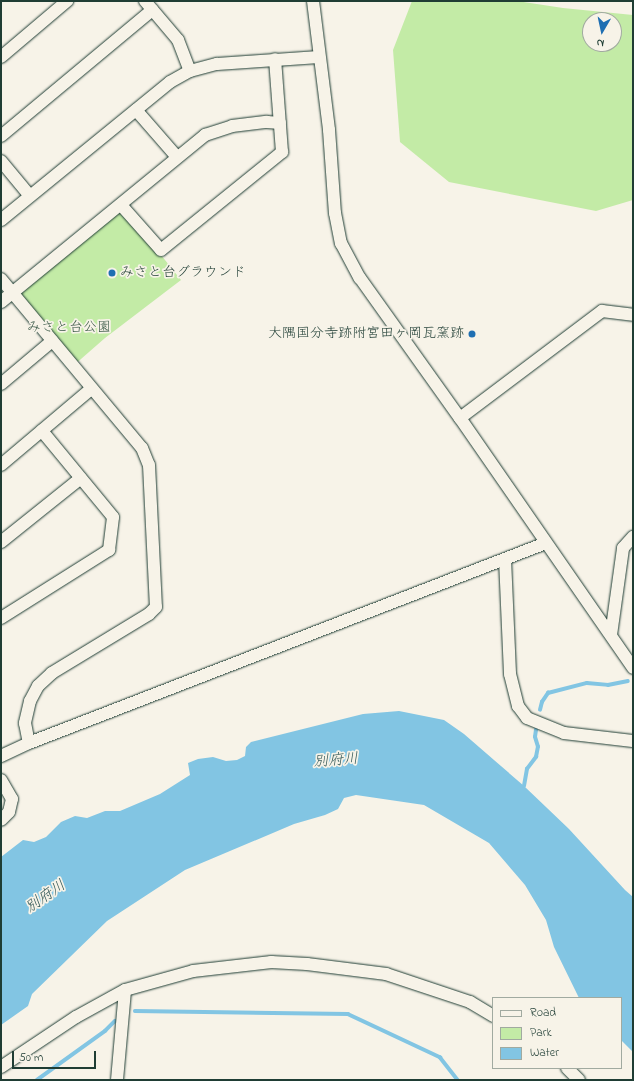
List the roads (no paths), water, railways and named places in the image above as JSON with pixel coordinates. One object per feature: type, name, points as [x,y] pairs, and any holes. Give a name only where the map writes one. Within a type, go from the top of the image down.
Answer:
[{"type":"street","points":[[1,57],[66,1]]},
{"type":"street","points":[[313,1],[329,130],[335,212],[341,243],[360,278],[460,418],[633,668]]},
{"type":"street","points":[[1,136],[148,5],[178,40],[190,71]]},
{"type":"street","points":[[1,220],[170,82],[190,71],[217,64],[319,57]]},
{"type":"street","points":[[121,205],[161,250],[282,152],[275,59]]},
{"type":"street","points":[[136,110],[177,156]]},
{"type":"street","points":[[1,302],[121,205],[177,156],[204,135],[232,126],[267,122],[280,123]]},
{"type":"street","points":[[1,161],[30,196]]},
{"type":"street","points":[[1,279],[142,448],[146,455],[150,481],[156,607],[149,614],[52,673],[38,686],[30,701],[25,723],[29,743]]},
{"type":"street","points":[[460,418],[602,311],[633,315]]},
{"type":"street","points":[[1,384],[52,341]]},
{"type":"street","points":[[1,465],[92,389]]},
{"type":"street","points":[[1,618],[109,550],[113,517],[42,431]]},
{"type":"street","points":[[1,542],[81,478]]},
{"type":"street","points":[[611,636],[622,548],[633,537]]},
{"type":"street","points":[[1,756],[29,743],[546,543]]},
{"type":"street","points":[[505,559],[510,674],[518,706],[526,718],[564,732],[633,741]]},
{"type":"street","points":[[1,780],[12,799],[9,812],[1,820]]},
{"type":"street","points":[[1,1067],[76,1017],[125,990],[193,971],[271,962],[307,964],[386,974],[470,1002],[492,1015]]},
{"type":"street","points":[[117,1080],[125,990]]},
{"type":"street","points":[[567,1069],[579,1080]]},
{"type":"water","name":"別府川","points":[[399,711],[444,720],[464,734],[524,786],[569,829],[633,897],[633,1052],[622,1041],[622,997],[579,997],[554,947],[546,920],[525,885],[489,843],[424,805],[356,795],[344,798],[338,809],[325,815],[294,824],[185,870],[107,921],[32,994],[28,1006],[1,1025],[1,857],[23,840],[34,842],[46,837],[61,822],[75,816],[87,818],[105,811],[120,811],[160,794],[190,775],[188,763],[198,759],[213,757],[226,761],[237,760],[245,756],[246,747],[251,742],[363,714]]},
{"type":"waterway","points":[[540,710],[542,702],[548,693],[587,683],[608,685],[628,681]]},
{"type":"waterway","points":[[524,786],[527,769],[536,757],[538,747],[535,737],[536,730]]},
{"type":"waterway","points":[[135,1011],[348,1014],[440,1057],[458,1080]]},
{"type":"waterway","points":[[37,1080],[105,1031],[115,1021]]},
{"type":"place","name":"みさと台グラウンド","points":[[112,273]]},
{"type":"place","name":"大隅国分寺跡附宮田ヶ岡瓦窯跡","points":[[472,334]]},
{"type":"park label","name":"みさと台公園","points":[[69,328]]}]
